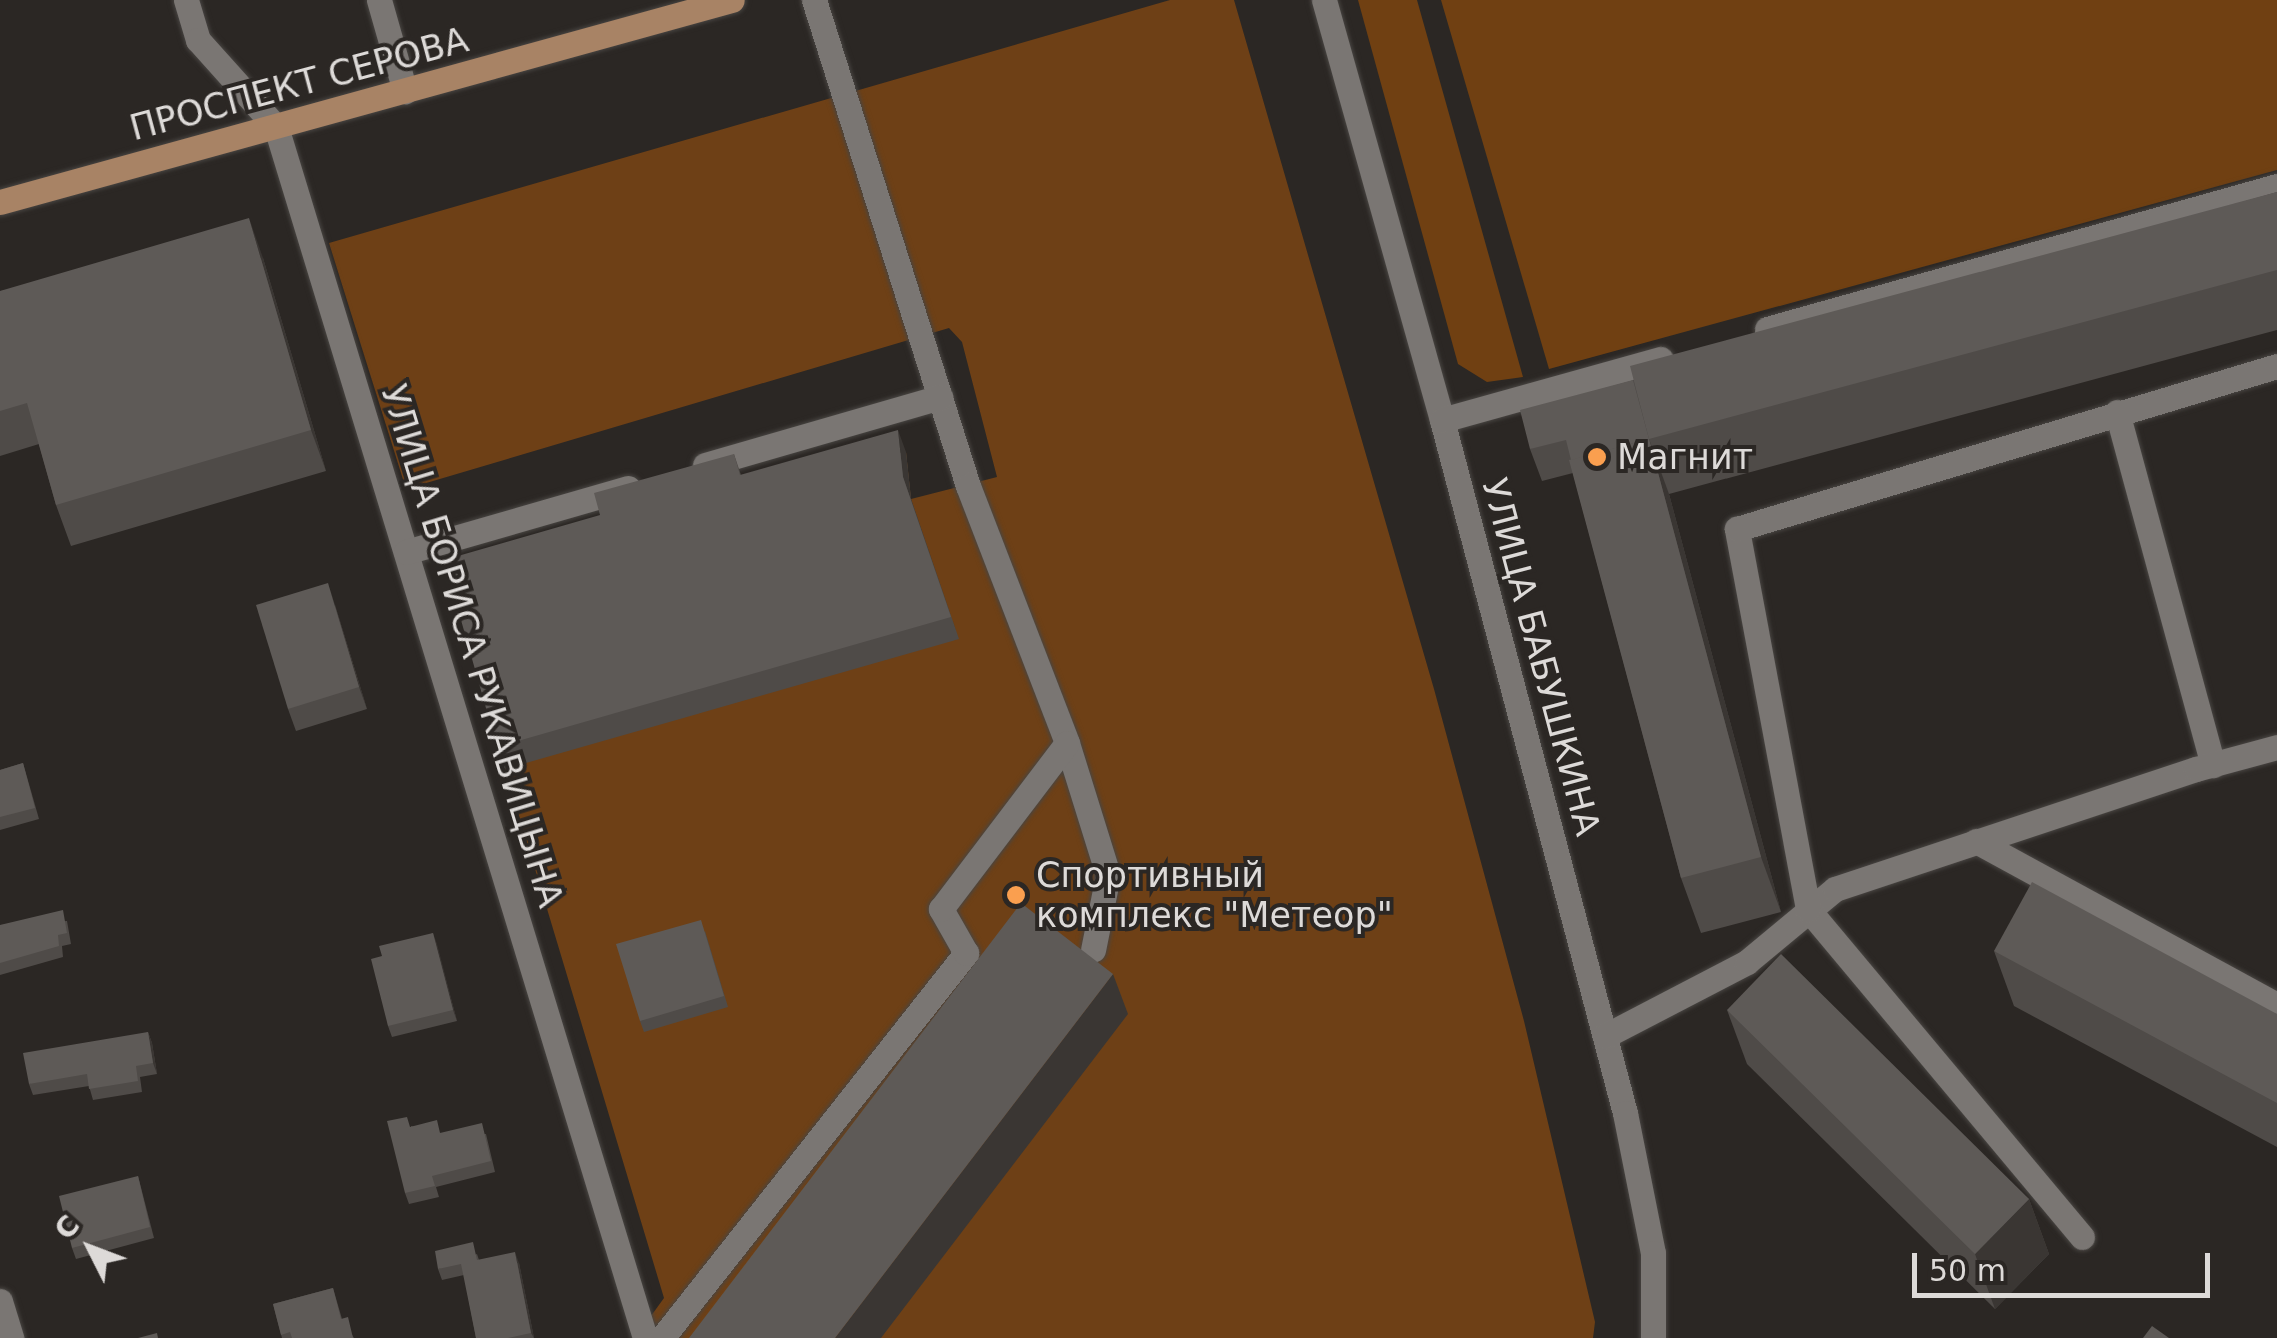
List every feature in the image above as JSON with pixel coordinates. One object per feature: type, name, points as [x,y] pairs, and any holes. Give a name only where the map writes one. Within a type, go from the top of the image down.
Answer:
[{"type":"main road","name":"ПРОСПЕКТ СЕРОВА","points":[[0,202],[732,0]]},
{"type":"street","name":"УЛИЦА БОРИСА РУКАВИЦЫНА","points":[[186,0],[198,40],[276,126],[646,1338]]},
{"type":"street","points":[[379,0],[405,91]]},
{"type":"street","points":[[814,0],[968,486],[1067,743],[1108,874],[1093,950]]},
{"type":"street","name":"УЛИЦА БАБУШКИНА","points":[[1324,0],[1442,420],[1605,1036],[1651,1238],[1653,1338]]},
{"type":"street","points":[[1750,334],[2277,186]]},
{"type":"street","points":[[1442,420],[1693,350]]},
{"type":"street","points":[[2082,1237],[1808,908],[1737,529],[2277,366]]},
{"type":"street","points":[[406,552],[940,397]]},
{"type":"street","points":[[2117,412],[2214,765]]},
{"type":"street","points":[[662,1338],[966,953],[941,909],[1067,743]]},
{"type":"street","points":[[1605,1036],[1747,962],[1835,889],[2277,747]]},
{"type":"street","points":[[1976,841],[2277,1005]]},
{"type":"street","points":[[0,1301],[11,1338]]},
{"type":"shaded area","name":"Спортивный комплекс \"Метеор\"","points":[[1170,0],[1234,0],[1434,689],[1524,1021],[1595,1322],[1593,1338],[635,1338],[664,1298],[505,769],[748,497],[906,452],[911,499],[997,477],[962,342],[949,328],[406,489],[329,243]]},
{"type":"shaded area","points":[[1358,0],[1417,0],[1523,377],[1487,382],[1458,364]]},
{"type":"shaded area","points":[[1441,0],[2277,0],[2277,170],[1549,369]]},
{"type":"building","points":[[2277,192],[2277,270],[1649,439],[1630,366]]},
{"type":"building","points":[[249,218],[311,430],[56,505],[27,403],[0,411],[0,291]]},
{"type":"building","points":[[1633,380],[1649,439],[1571,460],[1566,440],[1530,449],[1520,410]]},
{"type":"building","points":[[898,430],[903,477],[951,617],[497,747],[444,560],[600,515],[594,493],[734,454],[740,475]]},
{"type":"building","points":[[1649,439],[1761,857],[1681,878],[1569,460]]},
{"type":"building","points":[[328,583],[359,687],[288,709],[256,605]]},
{"type":"building","points":[[23,763],[35,808],[0,817],[0,770]]},
{"type":"building","points":[[2032,882],[2277,1014],[2277,1103],[1994,951]]},
{"type":"building","points":[[1021,903],[1113,974],[835,1338],[689,1338]]},
{"type":"building","points":[[63,910],[67,933],[58,935],[59,946],[0,963],[0,925]]},
{"type":"building","points":[[701,920],[724,996],[640,1021],[616,944]]},
{"type":"building","points":[[433,933],[453,1010],[388,1026],[371,959],[382,956],[379,946]]},
{"type":"building","points":[[1781,954],[2029,1199],[1975,1254],[1727,1010]]},
{"type":"building","points":[[148,1032],[153,1063],[136,1066],[138,1081],[89,1089],[87,1074],[29,1084],[23,1053]]},
{"type":"building","points":[[407,1117],[410,1127],[437,1120],[440,1133],[482,1123],[491,1161],[432,1176],[435,1186],[405,1193],[387,1121]]},
{"type":"building","points":[[138,1176],[150,1227],[72,1248],[59,1196]]},
{"type":"building","points":[[473,1242],[477,1260],[515,1252],[531,1333],[476,1338],[461,1264],[438,1269],[435,1251]]},
{"type":"building","points":[[333,1288],[341,1319],[348,1317],[353,1338],[292,1338],[290,1332],[281,1335],[273,1304]]},
{"type":"building","points":[[2152,1326],[2169,1338],[2143,1338]]},
{"type":"place","name":"Магнит","points":[[1597,457]]},
{"type":"place","name":"Спортивный комплекс \"Метеор\"","points":[[1016,895]]}]
